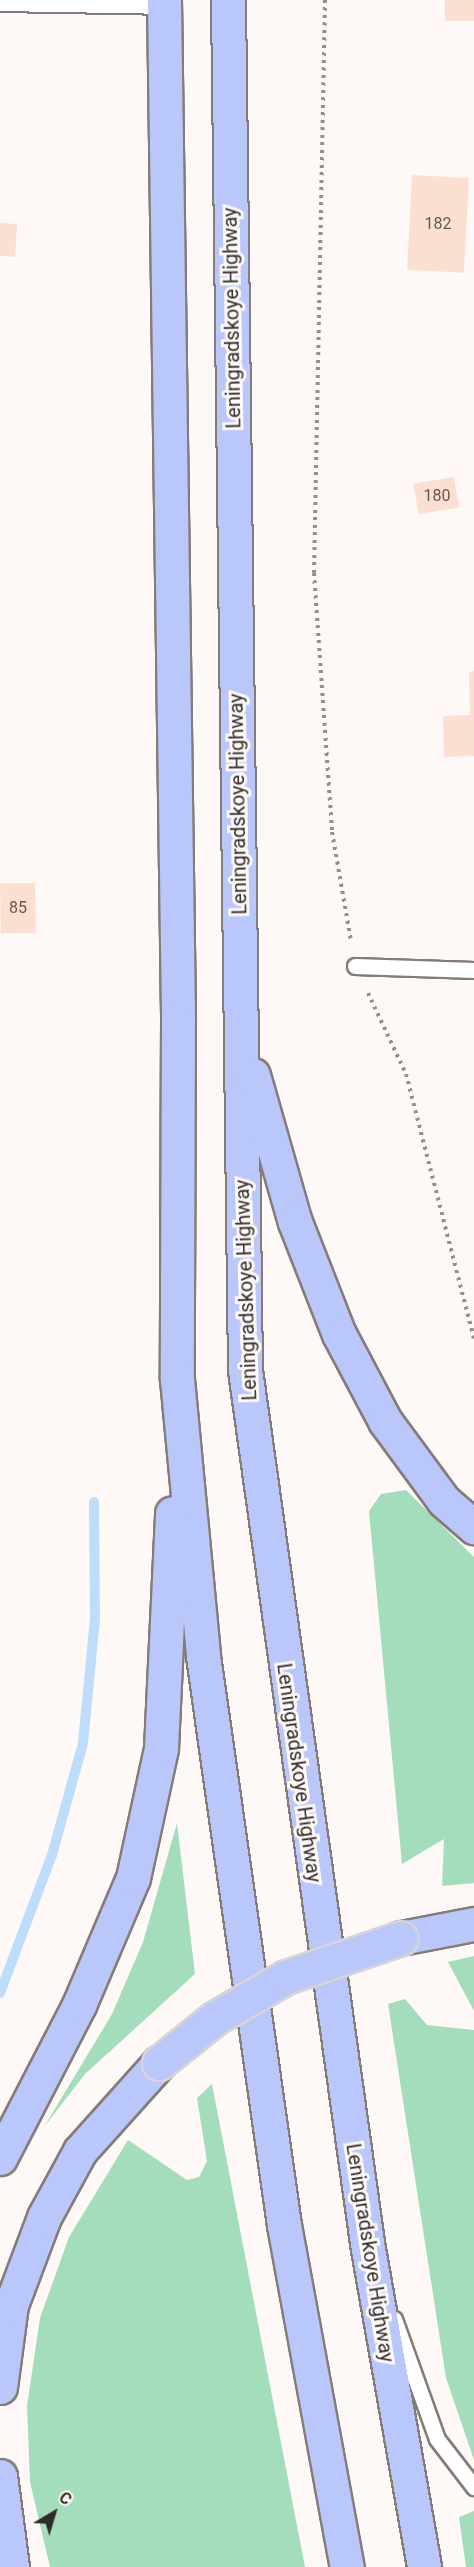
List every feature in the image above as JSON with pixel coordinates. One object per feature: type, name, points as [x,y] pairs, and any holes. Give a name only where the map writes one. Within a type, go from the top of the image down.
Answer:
[{"type":"highway","name":"Leningradskoye Highway","points":[[228,0],[245,1370],[366,2243],[423,2567]]},
{"type":"highway","points":[[0,2158],[79,2005],[133,1878],[161,1748],[177,1379],[178,1020],[164,3]]},
{"type":"highway","points":[[241,1033],[295,1222],[339,1334],[386,1421],[444,1501],[474,1527]]},
{"type":"highway","points":[[177,1379],[203,1656],[280,2201],[347,2567]]},
{"type":"highway","points":[[0,2387],[11,2305],[45,2217],[80,2151],[159,2063],[215,2018],[286,1977],[401,1938],[474,1924]]},
{"type":"highway","points":[[0,2476],[12,2567]]},
{"type":"lane","points":[[0,3],[164,3]]},
{"type":"lane","points":[[355,966],[474,970]]},
{"type":"lane","points":[[366,2243],[436,2439],[474,2487]]},
{"type":"path","points":[[325,0],[314,573],[332,832],[355,966],[406,1074],[474,1338]]},
{"type":"green space","points":[[406,1490],[474,1557],[474,1883],[442,1886],[444,1839],[402,1864],[369,1511],[381,1494]]},
{"type":"green space","points":[[177,1823],[195,1974],[85,2074],[44,2127],[112,2014],[143,1942]]},
{"type":"green space","points":[[474,1956],[474,2011],[448,1962]]},
{"type":"green space","points":[[405,1999],[427,2025],[474,2030],[474,2460],[446,2378],[388,2004]]},
{"type":"green space","points":[[212,2084],[305,2567],[50,2567],[30,2482],[27,2406],[40,2318],[69,2237],[128,2140],[187,2180],[199,2177],[207,2161],[197,2098]]},
{"type":"green space","points":[[474,2511],[474,2567],[466,2567],[459,2517]]},
{"type":"building","points":[[445,0],[474,0],[474,21],[445,21]]},
{"type":"building","points":[[412,175],[469,178],[464,273],[407,270]]},
{"type":"building","points":[[0,223],[17,224],[15,257],[0,256]]},
{"type":"building","points":[[454,477],[459,508],[418,514],[414,483]]},
{"type":"building","points":[[474,671],[474,756],[444,757],[443,716],[470,715],[469,672]]},
{"type":"building","points":[[35,883],[36,933],[1,934],[0,884]]},
{"type":"waterway","points":[[0,1993],[52,1855],[83,1743],[95,1619],[94,1502]]}]
